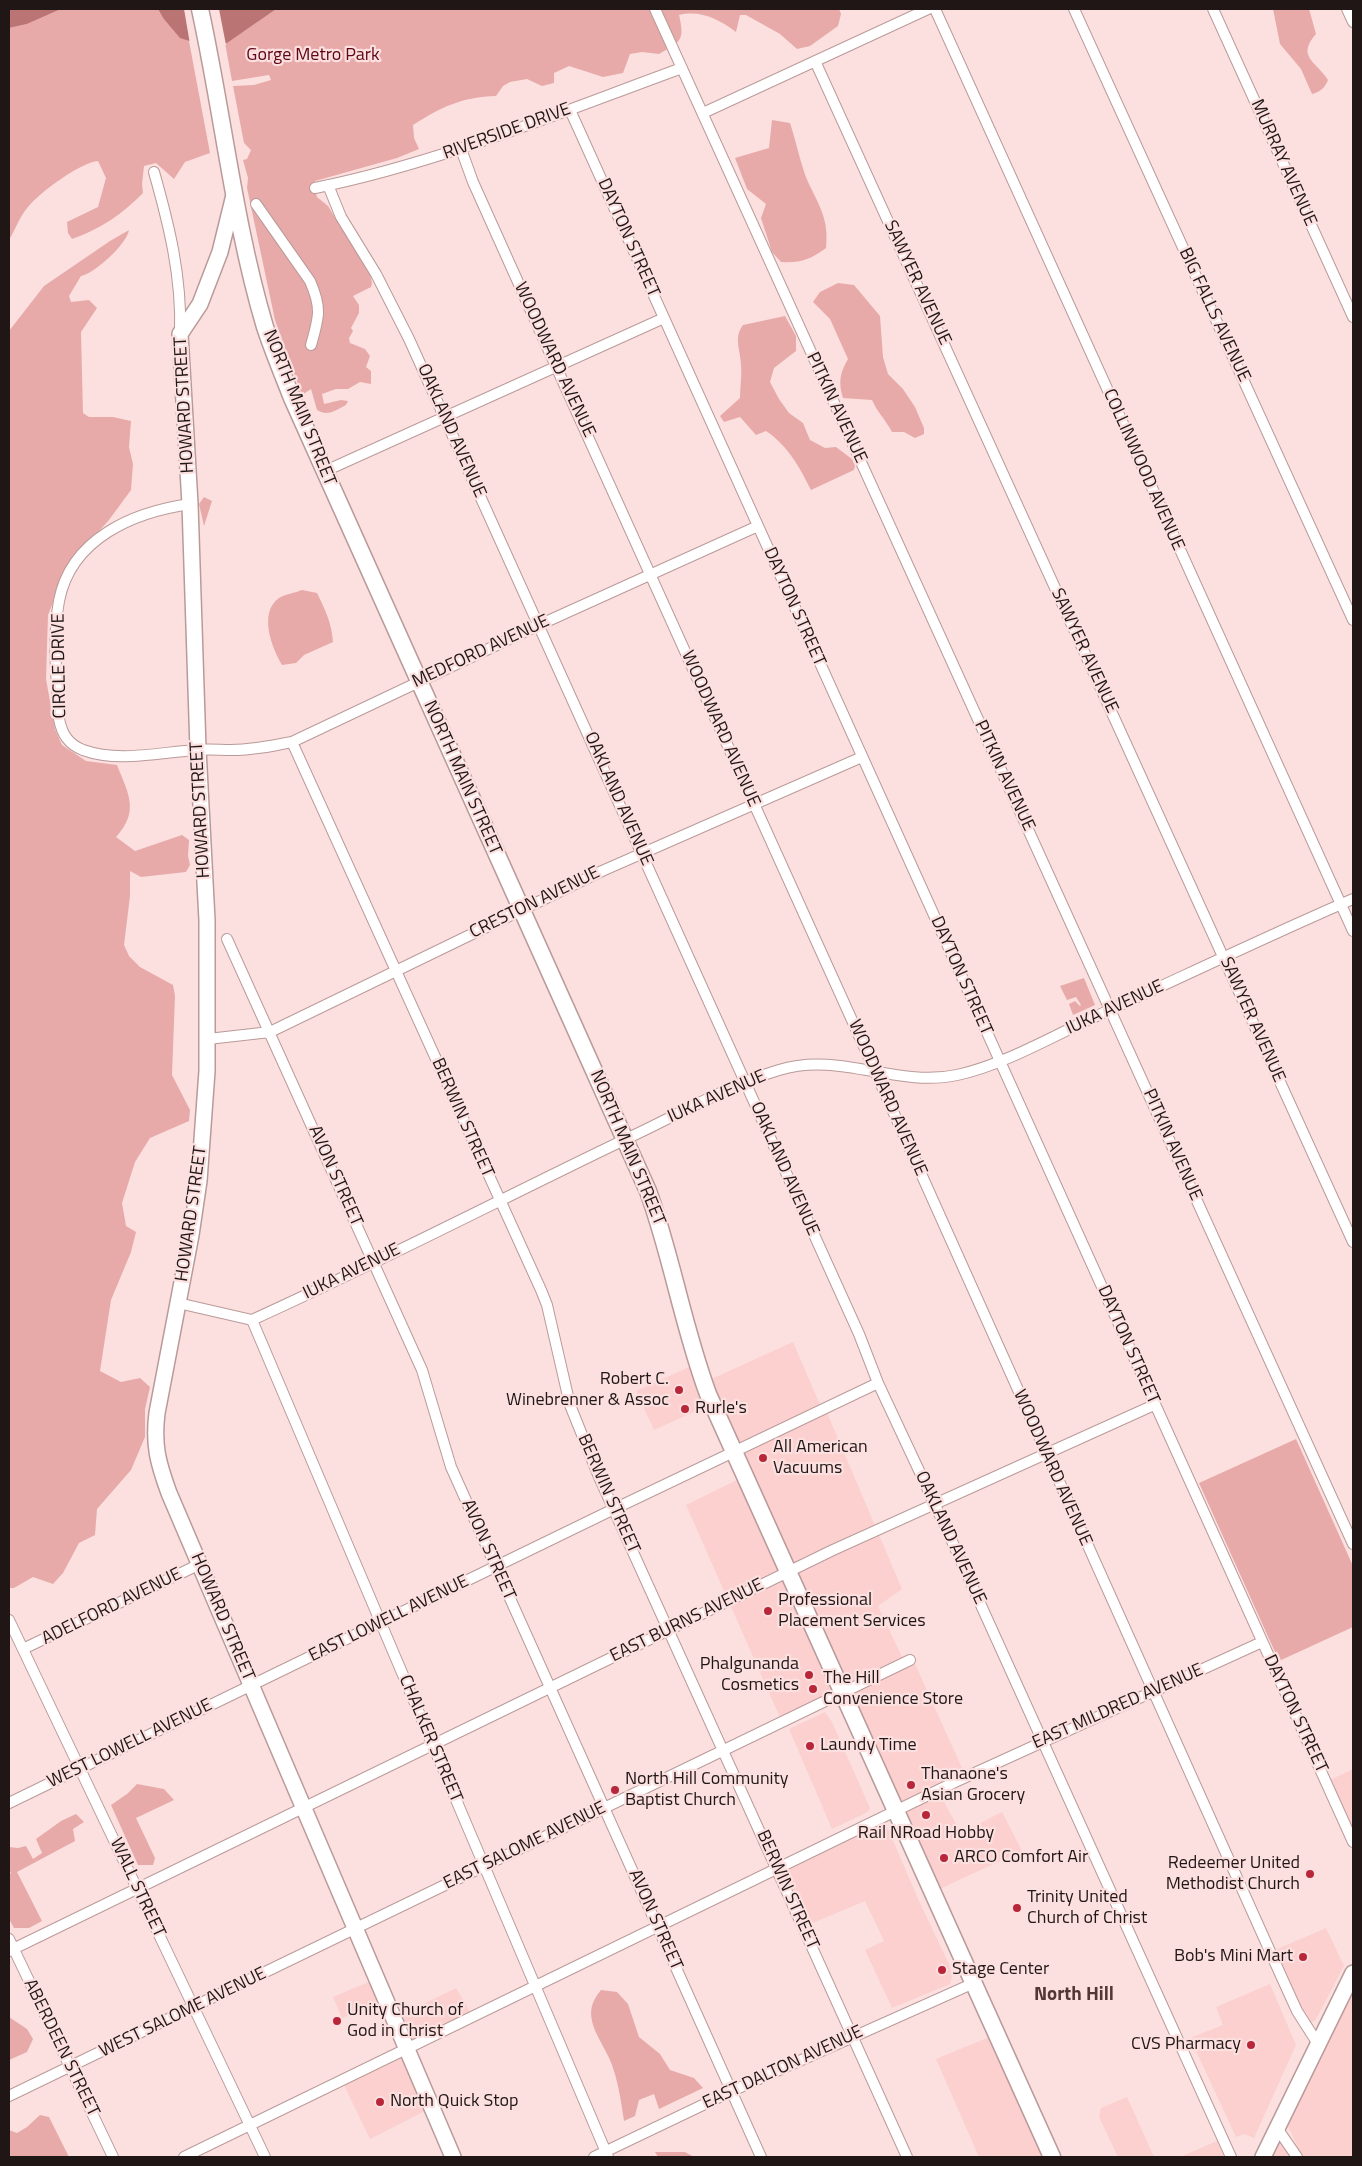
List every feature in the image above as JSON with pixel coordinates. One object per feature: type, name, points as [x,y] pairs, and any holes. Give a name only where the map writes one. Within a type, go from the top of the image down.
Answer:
[{"type":"main road","name":"NORTH MAIN STREET","points":[[200,9],[235,191],[265,326],[292,398],[323,472],[625,1140],[656,1213],[700,1372],[733,1451],[1052,2157]]},
{"type":"main road","points":[[180,334],[200,304],[220,252],[235,191]]},
{"type":"main road","name":"HOWARD STREET","points":[[180,334],[190,504],[198,750],[207,920],[208,1039],[207,1080],[199,1181],[192,1236],[157,1413],[154,1440],[158,1464],[453,2157]]},
{"type":"main road","points":[[1263,2157],[1353,1973]]},
{"type":"street","name":"PITKIN AVENUE","points":[[655,9],[1353,1544]]},
{"type":"street","points":[[702,113],[928,9]]},
{"type":"street","name":"COLLINWOOD AVENUE","points":[[935,9],[1353,931]]},
{"type":"street","name":"BIG FALLS AVENUE","points":[[1074,9],[1353,620]]},
{"type":"street","name":"MURRAY AVENUE","points":[[1213,9],[1353,317]]},
{"type":"street","points":[[1347,9],[1353,22]]},
{"type":"street","name":"SAWYER AVENUE","points":[[815,61],[1353,1242]]},
{"type":"street","name":"RIVERSIDE DRIVE","points":[[316,188],[403,167],[461,150],[682,68]]},
{"type":"street","name":"DAYTON STREET","points":[[570,110],[1353,1842]]},
{"type":"street","name":"WOODWARD AVENUE","points":[[461,150],[473,182],[1297,2011],[1318,2044]]},
{"type":"street","name":"HOWARD STREET","points":[[154,172],[165,209],[178,279],[181,304],[180,334]]},
{"type":"street","name":"OAKLAND AVENUE","points":[[328,186],[341,217],[396,310],[445,417],[859,1334],[878,1383],[1043,1741],[1230,2157]]},
{"type":"street","points":[[256,204],[310,281],[316,295],[319,311],[311,345]]},
{"type":"street","points":[[323,472],[664,318]]},
{"type":"street","name":"CIRCLE DRIVE","points":[[190,504],[158,509],[142,514],[101,536],[83,553],[68,576],[59,599],[57,660],[59,719],[63,734],[75,746],[107,755],[141,755],[198,750]]},
{"type":"street","name":"MEDFORD AVENUE","points":[[198,750],[257,748],[292,742],[539,624],[758,526]]},
{"type":"street","name":"BERWIN STREET","points":[[292,742],[547,1305],[570,1405],[614,1509],[907,2157]]},
{"type":"street","name":"CRESTON AVENUE","points":[[208,1039],[270,1032],[642,853],[862,757]]},
{"type":"street","name":"IUKA AVENUE","points":[[252,1320],[625,1140],[778,1070],[809,1064],[844,1064],[909,1078],[935,1078],[959,1074],[1000,1060],[1353,899]]},
{"type":"street","name":"AVON STREET","points":[[227,939],[422,1370],[451,1467],[761,2157]]},
{"type":"street","points":[[178,1303],[252,1320]]},
{"type":"street","name":"CHALKER STREET","points":[[252,1320],[432,1745],[486,1865],[607,2154]]},
{"type":"street","name":"EAST LOWELL AVENUE","points":[[251,1685],[733,1451],[878,1383]]},
{"type":"street","name":"EAST BURNS AVENUE","points":[[11,1950],[833,1550],[1154,1405]]},
{"type":"street","name":"ADELFORD AVENUE","points":[[23,1649],[200,1564]]},
{"type":"street","name":"WALL STREET","points":[[9,1620],[265,2157]]},
{"type":"street","name":"EAST MILDRED AVENUE","points":[[184,2157],[1043,1741],[1262,1642]]},
{"type":"street","name":"EAST SALOME AVENUE","points":[[357,1929],[910,1660]]},
{"type":"street","name":"WEST LOWELL AVENUE","points":[[9,1803],[251,1685]]},
{"type":"street","name":"WEST SALOME AVENUE","points":[[9,2096],[357,1929]]},
{"type":"street","name":"ABERDEEN STREET","points":[[9,1939],[11,1950],[114,2157]]},
{"type":"street","name":"EAST DALTON AVENUE","points":[[594,2157],[607,2154],[732,2091],[974,1983]]},
{"type":"street","points":[[1277,2128],[1297,2157]]},
{"type":"shaded area","points":[[9,9],[61,9],[27,24],[9,28]]},
{"type":"shaded area","points":[[158,9],[276,9],[227,43],[199,44],[180,38]]},
{"type":"shaded area","points":[[793,1342],[821,1407],[735,1449],[707,1381]]},
{"type":"shaded area","points":[[698,1363],[713,1403],[654,1430],[636,1391]]},
{"type":"shaded area","points":[[825,1408],[902,1589],[878,1606],[902,1657],[911,1655],[966,1777],[938,1791],[961,1833],[1002,1812],[1022,1851],[933,1892],[841,1692],[782,1722],[686,1505],[745,1476],[733,1451]]},
{"type":"shaded area","points":[[825,1712],[832,1722],[870,1808],[868,1812],[832,1829],[789,1729]]},
{"type":"shaded area","points":[[1353,1769],[1353,1832],[1330,1780]]},
{"type":"shaded area","points":[[877,1825],[888,1829],[949,1964],[952,1977],[950,1984],[892,2008],[865,1950],[884,1941],[865,1901],[808,1925],[785,1873],[786,1869]]},
{"type":"shaded area","points":[[1326,1928],[1344,1966],[1315,2021],[1309,2023],[1273,1951]]},
{"type":"shaded area","points":[[378,1978],[387,1998],[342,2018],[333,1997]]},
{"type":"shaded area","points":[[1270,1984],[1296,2045],[1254,2138],[1244,2134],[1236,2137],[1190,2038],[1223,2025],[1216,2007]]},
{"type":"shaded area","points":[[456,1988],[473,2017],[408,2049],[395,2018]]},
{"type":"shaded area","points":[[1353,1991],[1353,2156],[1302,2157],[1287,2124]]},
{"type":"shaded area","points":[[997,2034],[1052,2157],[979,2157],[936,2059]]},
{"type":"shaded area","points":[[408,2049],[433,2107],[370,2139],[342,2081]]},
{"type":"shaded area","points":[[1127,2097],[1154,2157],[1118,2157],[1099,2117],[1101,2108]]},
{"type":"shaded area","points":[[1277,2128],[1297,2157],[1263,2157]]},
{"type":"shaded area","points":[[1217,2141],[1224,2157],[1180,2157]]},
{"type":"green space","points":[[61,9],[158,9],[163,18],[189,41],[210,153],[185,162],[174,179],[156,163],[144,166],[143,193],[110,220],[92,231],[72,239],[68,233],[67,222],[98,207],[106,178],[98,161],[81,167],[61,179],[33,201],[22,215],[9,240],[9,28],[27,24]]},
{"type":"green space","name":"Gorge Metro Park","points":[[254,9],[839,9],[841,14],[838,26],[810,46],[797,49],[780,34],[746,15],[740,15],[736,32],[723,23],[709,17],[695,14],[679,15],[681,35],[677,43],[659,54],[642,52],[630,54],[623,73],[603,77],[569,66],[554,73],[554,83],[542,86],[527,79],[510,82],[503,86],[496,96],[473,98],[452,104],[413,125],[414,138],[419,149],[397,158],[315,181],[314,187],[317,197],[328,206],[370,274],[372,283],[371,287],[353,296],[359,305],[359,313],[351,328],[353,331],[349,338],[350,343],[365,349],[370,356],[366,367],[371,371],[371,384],[360,382],[348,389],[336,389],[322,394],[324,404],[341,400],[348,401],[346,405],[339,409],[325,413],[317,410],[311,389],[302,395],[275,320],[247,188],[248,178],[243,160],[247,159],[251,150],[244,143],[233,86],[254,85],[271,80],[269,75],[232,81],[225,43],[257,22]]},
{"type":"green space","points":[[1273,9],[1309,9],[1316,34],[1310,42],[1308,54],[1328,80],[1324,87],[1317,92],[1312,94],[1301,69],[1280,44]]},
{"type":"green space","points":[[772,120],[790,123],[805,176],[820,206],[825,221],[826,248],[810,258],[800,261],[781,262],[772,252],[761,218],[766,204],[747,189],[735,158],[769,148]]},
{"type":"green space","points":[[129,230],[122,243],[109,257],[94,270],[81,276],[69,296],[71,302],[89,300],[97,308],[81,332],[83,413],[89,417],[113,417],[131,421],[129,447],[133,464],[131,490],[109,520],[69,564],[48,615],[46,679],[55,729],[62,745],[86,761],[117,765],[128,793],[130,810],[128,819],[116,837],[135,851],[182,835],[189,840],[188,856],[190,865],[186,872],[141,877],[130,871],[130,896],[124,945],[129,956],[140,967],[173,985],[175,996],[172,1075],[190,1110],[189,1121],[150,1138],[135,1162],[122,1203],[126,1226],[136,1232],[131,1252],[111,1300],[100,1371],[121,1382],[140,1378],[150,1387],[145,1409],[145,1437],[131,1470],[97,1509],[95,1535],[79,1543],[63,1573],[53,1584],[33,1577],[14,1588],[9,1588],[9,331],[44,286]]},
{"type":"green space","points":[[838,283],[854,285],[880,316],[883,357],[888,374],[903,389],[915,407],[924,428],[924,434],[915,438],[904,432],[892,432],[872,400],[843,398],[841,378],[848,359],[830,319],[813,302],[820,292]]},
{"type":"green space","points":[[785,316],[796,336],[796,351],[774,368],[770,382],[789,413],[803,423],[810,440],[825,448],[836,447],[852,459],[855,466],[854,470],[811,490],[792,457],[774,437],[766,431],[756,435],[740,417],[724,422],[720,416],[740,398],[741,360],[738,335],[743,325]]},
{"type":"green space","points":[[204,497],[212,501],[204,526],[199,504]]},
{"type":"green space","points":[[302,590],[317,593],[330,623],[333,642],[304,655],[296,663],[282,665],[271,640],[268,621],[269,612],[279,598]]},
{"type":"green space","points":[[1084,978],[1095,1005],[1073,1015],[1069,1004],[1075,1001],[1081,1005],[1076,997],[1067,1000],[1060,986]]},
{"type":"green space","points":[[1296,1439],[1353,1566],[1353,1627],[1279,1661],[1199,1483]]},
{"type":"green space","points":[[137,1784],[164,1789],[174,1800],[136,1818],[155,1858],[153,1865],[138,1865],[111,1805]]},
{"type":"green space","points":[[76,1814],[84,1822],[73,1829],[75,1841],[17,1872],[42,1921],[29,1928],[14,1928],[9,1919],[9,1875],[11,1873],[9,1869],[9,1847],[18,1848],[26,1846],[33,1859],[42,1853],[36,1839],[61,1821]]},
{"type":"green space","points":[[601,1990],[617,1992],[628,2004],[639,2037],[660,2054],[670,2070],[694,2078],[703,2088],[659,2109],[654,2094],[639,2100],[635,2116],[624,2121],[615,2075],[591,2017],[595,1999]]},
{"type":"green space","points":[[9,2017],[27,2029],[33,2039],[27,2052],[9,2060]]},
{"type":"green space","points":[[40,2115],[49,2117],[69,2157],[9,2157],[9,2130],[17,2133]]},
{"type":"green space","points":[[655,2152],[685,2152],[694,2157],[658,2157]]},
{"type":"pier","points":[[184,9],[219,9],[226,45],[199,46],[190,44]]},
{"type":"place","name":"Robert C. Winebrenner & Assoc","points":[[679,1390]]},
{"type":"place","name":"Rurle's","points":[[685,1409]]},
{"type":"place","name":"All American Vacuums","points":[[763,1458]]},
{"type":"place","name":"Professional Placement Services","points":[[768,1611]]},
{"type":"place","name":"Phalgunanda Cosmetics","points":[[809,1675]]},
{"type":"place","name":"The Hill Convenience Store","points":[[813,1689]]},
{"type":"place","name":"Laundy Time","points":[[810,1746]]},
{"type":"place","name":"Thanaone's Asian Grocery","points":[[911,1785]]},
{"type":"place","name":"North Hill Community Baptist Church","points":[[615,1790]]},
{"type":"place","name":"Rail NRoad Hobby","points":[[926,1815]]},
{"type":"place","name":"ARCO Comfort Air","points":[[944,1858]]},
{"type":"place","name":"Redeemer United Methodist Church","points":[[1310,1874]]},
{"type":"place","name":"Trinity United Church of Christ","points":[[1017,1908]]},
{"type":"place","name":"Bob's Mini Mart","points":[[1303,1957]]},
{"type":"place","name":"Stage Center","points":[[942,1970]]},
{"type":"place","name":"Unity Church of God in Christ","points":[[337,2021]]},
{"type":"place","name":"CVS Pharmacy","points":[[1251,2045]]},
{"type":"place","name":"North Quick Stop","points":[[380,2102]]},
{"type":"district","name":"North Hill","points":[[1074,1995]]}]
